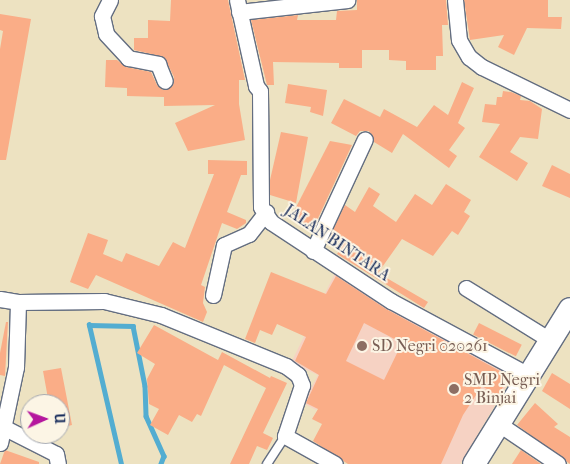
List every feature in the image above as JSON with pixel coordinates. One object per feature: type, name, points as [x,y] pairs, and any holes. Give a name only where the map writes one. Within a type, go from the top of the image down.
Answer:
[{"type":"main road","points":[[474,464],[570,309]]},
{"type":"street","points":[[110,0],[102,16],[110,38],[132,60],[158,64],[165,81]]},
{"type":"street","points":[[238,6],[347,0]]},
{"type":"street","points":[[455,0],[459,40],[469,57],[482,67],[570,110]]},
{"type":"street","name":"JALAN BINTARA","points":[[238,6],[256,86],[260,91],[261,207],[271,222],[391,301],[530,376]]},
{"type":"street","points":[[313,251],[366,139]]},
{"type":"street","points":[[213,295],[224,245],[249,234],[266,212]]},
{"type":"street","points":[[466,288],[550,340]]},
{"type":"street","points":[[0,443],[5,428],[16,368],[6,304],[104,301],[161,315],[286,366],[298,375],[302,385],[284,436],[335,464]]},
{"type":"street","points":[[499,424],[558,464]]},
{"type":"street","points":[[5,428],[56,454],[58,464]]},
{"type":"lane","points":[[267,464],[284,436]]},
{"type":"shaded area","points":[[336,271],[434,328],[397,399],[438,325],[513,375],[460,464],[369,464],[321,404],[316,410],[303,403],[318,375],[291,363]]},
{"type":"building","points":[[171,0],[228,0],[245,80],[239,80],[239,104],[245,140],[188,151],[175,123],[215,105],[164,106],[164,97],[127,96],[127,88],[105,87],[106,60],[117,60],[126,67],[151,72],[157,85],[163,90],[173,86],[174,77],[164,57],[134,50],[134,38],[148,38],[148,20],[170,21]]},
{"type":"building","points":[[357,0],[446,0],[448,25],[442,25],[443,56],[436,56],[436,70],[406,70],[406,61],[389,60],[389,50],[362,50],[362,68],[339,68],[339,63],[273,62],[274,85],[267,85],[251,20],[298,15],[297,20],[336,20],[337,11],[357,10]]},
{"type":"building","points":[[464,0],[548,0],[548,17],[562,17],[561,29],[527,28],[514,55],[498,47],[504,35],[470,40]]},
{"type":"building","points":[[0,14],[31,19],[6,160],[0,160],[0,49],[3,31],[0,30]]},
{"type":"building","points":[[462,82],[474,88],[458,123],[465,128],[449,150],[457,156],[449,168],[403,134],[392,153],[374,142],[369,131],[360,131],[356,136],[331,123],[344,99],[380,117],[384,109],[417,127],[434,105],[448,115]]},
{"type":"building","points":[[288,84],[327,90],[323,116],[310,112],[311,107],[285,103]]},
{"type":"building","points":[[503,91],[521,96],[520,100],[530,101],[542,109],[538,139],[520,137],[510,152],[528,163],[517,181],[479,157],[500,124],[482,122],[485,104],[496,105],[497,97],[502,97]]},
{"type":"building","points":[[281,132],[308,137],[296,203],[270,195],[270,180]]},
{"type":"building","points":[[330,141],[352,145],[314,227],[291,217]]},
{"type":"building","points":[[208,160],[247,161],[247,175],[241,175],[227,212],[246,220],[246,223],[237,229],[222,223],[201,285],[205,287],[203,303],[207,312],[203,322],[96,275],[88,289],[70,282],[88,233],[108,240],[103,254],[122,262],[126,253],[159,266],[173,242],[185,248],[214,174],[208,174]]},
{"type":"building","points":[[552,165],[570,174],[570,198],[542,186]]},
{"type":"building","points":[[446,184],[471,200],[464,212],[470,216],[458,235],[452,231],[433,256],[402,239],[378,273],[428,302],[424,308],[337,254],[341,248],[328,240],[345,205],[355,212],[369,187],[380,194],[373,206],[396,222],[415,194],[432,205]]},
{"type":"building","points":[[271,272],[326,294],[336,276],[386,309],[509,376],[498,396],[482,386],[463,415],[441,464],[348,464],[313,441],[322,424],[312,419],[318,409],[306,403],[319,375],[295,361],[306,337],[277,324],[272,335],[260,330],[255,343],[245,339]],"holes":[[[364,323],[402,343],[384,380],[346,361]]]},
{"type":"building","points":[[6,322],[8,322],[5,376],[0,375],[0,353]]},
{"type":"building","points":[[479,323],[522,345],[516,356],[473,335]]},
{"type":"building","points":[[154,325],[218,360],[222,352],[270,378],[271,376],[287,383],[263,433],[273,438],[267,450],[257,446],[249,464],[230,464],[266,388],[224,365],[201,416],[197,414],[192,422],[179,415],[168,435],[150,425],[159,409],[149,404],[147,379],[155,364],[137,353]]},
{"type":"building","points":[[61,368],[66,394],[47,394],[43,371]]},
{"type":"building","points":[[552,373],[570,384],[570,409],[542,391]]},
{"type":"building","points":[[535,403],[558,424],[554,427],[570,437],[570,464],[517,425]]},
{"type":"building","points":[[5,450],[39,462],[39,464],[0,464]]},
{"type":"building","points":[[521,450],[541,464],[512,464]]},
{"type":"waterway","points":[[121,464],[89,325],[133,326],[145,386],[146,416],[164,456],[161,464]]},
{"type":"place","name":"SD Negri 020261","points":[[362,346]]},
{"type":"place","name":"SMP Negri 2 Binjai","points":[[454,389]]}]
